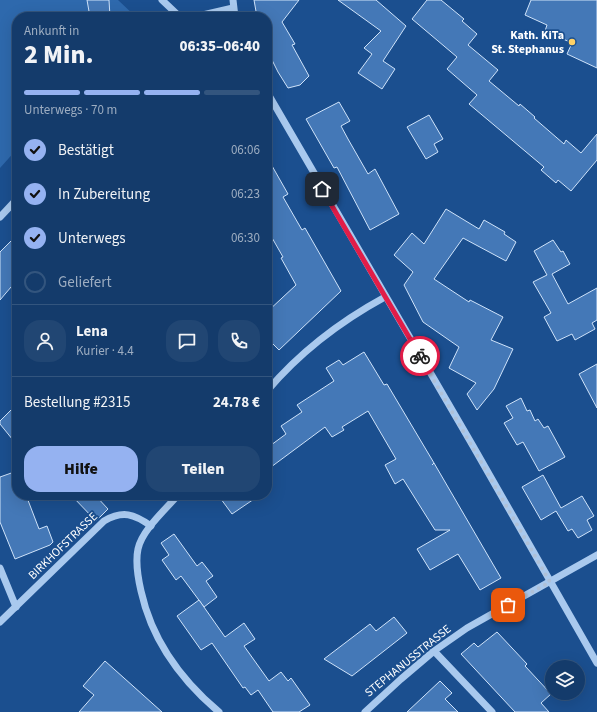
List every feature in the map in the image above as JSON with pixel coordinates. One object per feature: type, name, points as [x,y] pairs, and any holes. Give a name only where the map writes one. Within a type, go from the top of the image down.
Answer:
[{"type":"street","points":[[162,0],[175,12]]},
{"type":"street","points":[[233,0],[234,12]]},
{"type":"street","points":[[216,12],[233,8]]},
{"type":"street","points":[[272,101],[473,446],[597,663]]},
{"type":"street","points":[[0,217],[12,204]]},
{"type":"street","points":[[272,385],[324,336],[358,312],[386,297]]},
{"type":"street","points":[[174,500],[151,526],[138,548],[137,566],[143,603],[159,642],[172,662],[199,694],[219,712]]},
{"type":"street","name":"BIRKHOFSTRASSE","points":[[0,622],[104,521],[121,514],[132,515],[151,526]]},
{"type":"street","name":"STEPHANUSSTRASSE","points":[[365,712],[434,651],[466,628],[597,555]]},
{"type":"street","points":[[0,568],[16,607]]},
{"type":"street","points":[[434,651],[492,712]]},
{"type":"street","points":[[371,706],[376,712]]},
{"type":"shaded area","points":[[0,0],[118,0],[131,12],[12,12],[12,155],[0,168]]},
{"type":"building","points":[[87,0],[109,0],[110,12],[89,12]]},
{"type":"building","points":[[254,0],[299,0],[282,22],[295,44],[292,45],[309,76],[300,85],[288,88],[272,60],[272,12],[256,12]]},
{"type":"building","points":[[338,0],[376,0],[406,26],[383,61],[395,69],[382,89],[358,73],[372,54],[364,48],[381,31]]},
{"type":"building","points":[[427,0],[441,0],[464,19],[462,21],[477,34],[468,45],[498,70],[489,81],[519,106],[520,104],[564,144],[566,140],[581,153],[597,134],[597,160],[571,191],[558,180],[556,183],[541,170],[544,167],[469,104],[477,95],[447,69],[457,57],[412,19]]},
{"type":"building","name":"Kath. KiTa St. Stephanus","points":[[531,0],[597,0],[597,68],[567,54],[572,43],[545,31],[547,25],[525,15]]},
{"type":"building","points":[[339,102],[350,121],[341,126],[368,174],[375,169],[399,214],[370,230],[337,167],[334,168],[306,119]]},
{"type":"building","points":[[429,115],[443,139],[434,144],[438,152],[426,159],[407,127]]},
{"type":"building","points":[[272,166],[288,194],[283,197],[302,230],[305,228],[341,291],[279,350],[272,343],[272,307],[296,285],[281,258],[283,257],[272,238]]},
{"type":"building","points":[[446,209],[479,229],[484,220],[505,232],[504,234],[516,242],[506,261],[463,238],[434,279],[469,302],[470,300],[503,317],[491,340],[513,349],[494,389],[477,410],[467,394],[476,383],[449,368],[459,347],[423,322],[404,285],[413,272],[394,255],[412,233],[424,244]]},
{"type":"building","points":[[12,240],[12,286],[0,300],[0,252]]},
{"type":"building","points":[[553,240],[561,252],[563,251],[570,264],[552,274],[568,304],[597,288],[597,320],[592,323],[595,329],[575,340],[572,334],[557,341],[544,317],[551,313],[533,282],[547,275],[534,251]]},
{"type":"building","points":[[364,352],[384,385],[387,384],[501,578],[480,590],[458,554],[430,570],[417,549],[450,530],[435,530],[403,479],[395,484],[385,465],[396,459],[368,411],[342,427],[344,430],[332,437],[325,427],[272,466],[272,444],[286,434],[281,426],[302,412],[297,405],[334,381],[326,368],[339,360],[343,365]]},
{"type":"building","points":[[597,364],[597,408],[579,374]]},
{"type":"building","points":[[521,398],[527,411],[530,410],[535,421],[538,419],[544,428],[548,426],[565,457],[539,471],[523,442],[517,445],[504,423],[513,418],[506,406]]},
{"type":"building","points":[[12,409],[12,439],[0,424],[0,421]]},
{"type":"building","points":[[12,473],[12,500],[28,500],[39,529],[47,526],[53,542],[50,545],[15,559],[0,522],[0,477]]},
{"type":"building","points":[[543,475],[561,508],[582,496],[594,516],[587,520],[592,530],[578,538],[572,529],[568,531],[556,511],[541,520],[522,487]]},
{"type":"building","points":[[76,500],[100,500],[108,509],[96,521]]},
{"type":"building","points":[[222,500],[253,500],[232,514]]},
{"type":"building","points":[[174,534],[197,566],[202,562],[213,576],[206,581],[217,597],[204,607],[181,576],[176,580],[162,560],[169,555],[161,543]]},
{"type":"building","points":[[199,600],[225,637],[244,623],[255,639],[244,646],[269,681],[281,672],[288,681],[291,678],[310,705],[299,712],[273,712],[258,690],[251,695],[245,687],[243,688],[212,643],[201,650],[177,616]]},
{"type":"building","points":[[394,617],[407,633],[352,676],[324,659],[370,624],[376,631]]},
{"type":"building","points":[[497,632],[527,664],[525,666],[545,688],[545,699],[541,703],[549,712],[515,712],[461,654],[474,643],[478,647]]},
{"type":"building","points":[[105,661],[162,712],[79,712],[94,695],[83,686]]},
{"type":"building","points":[[440,681],[452,693],[445,699],[458,712],[407,712]]},
{"type":"way so far","points":[[420,356],[550,582],[508,605]]},
{"type":"place","name":"Kath. KiTa St. Stephanus","points":[[572,42]]},
{"type":"route","points":[[322,189],[420,356]]}]
